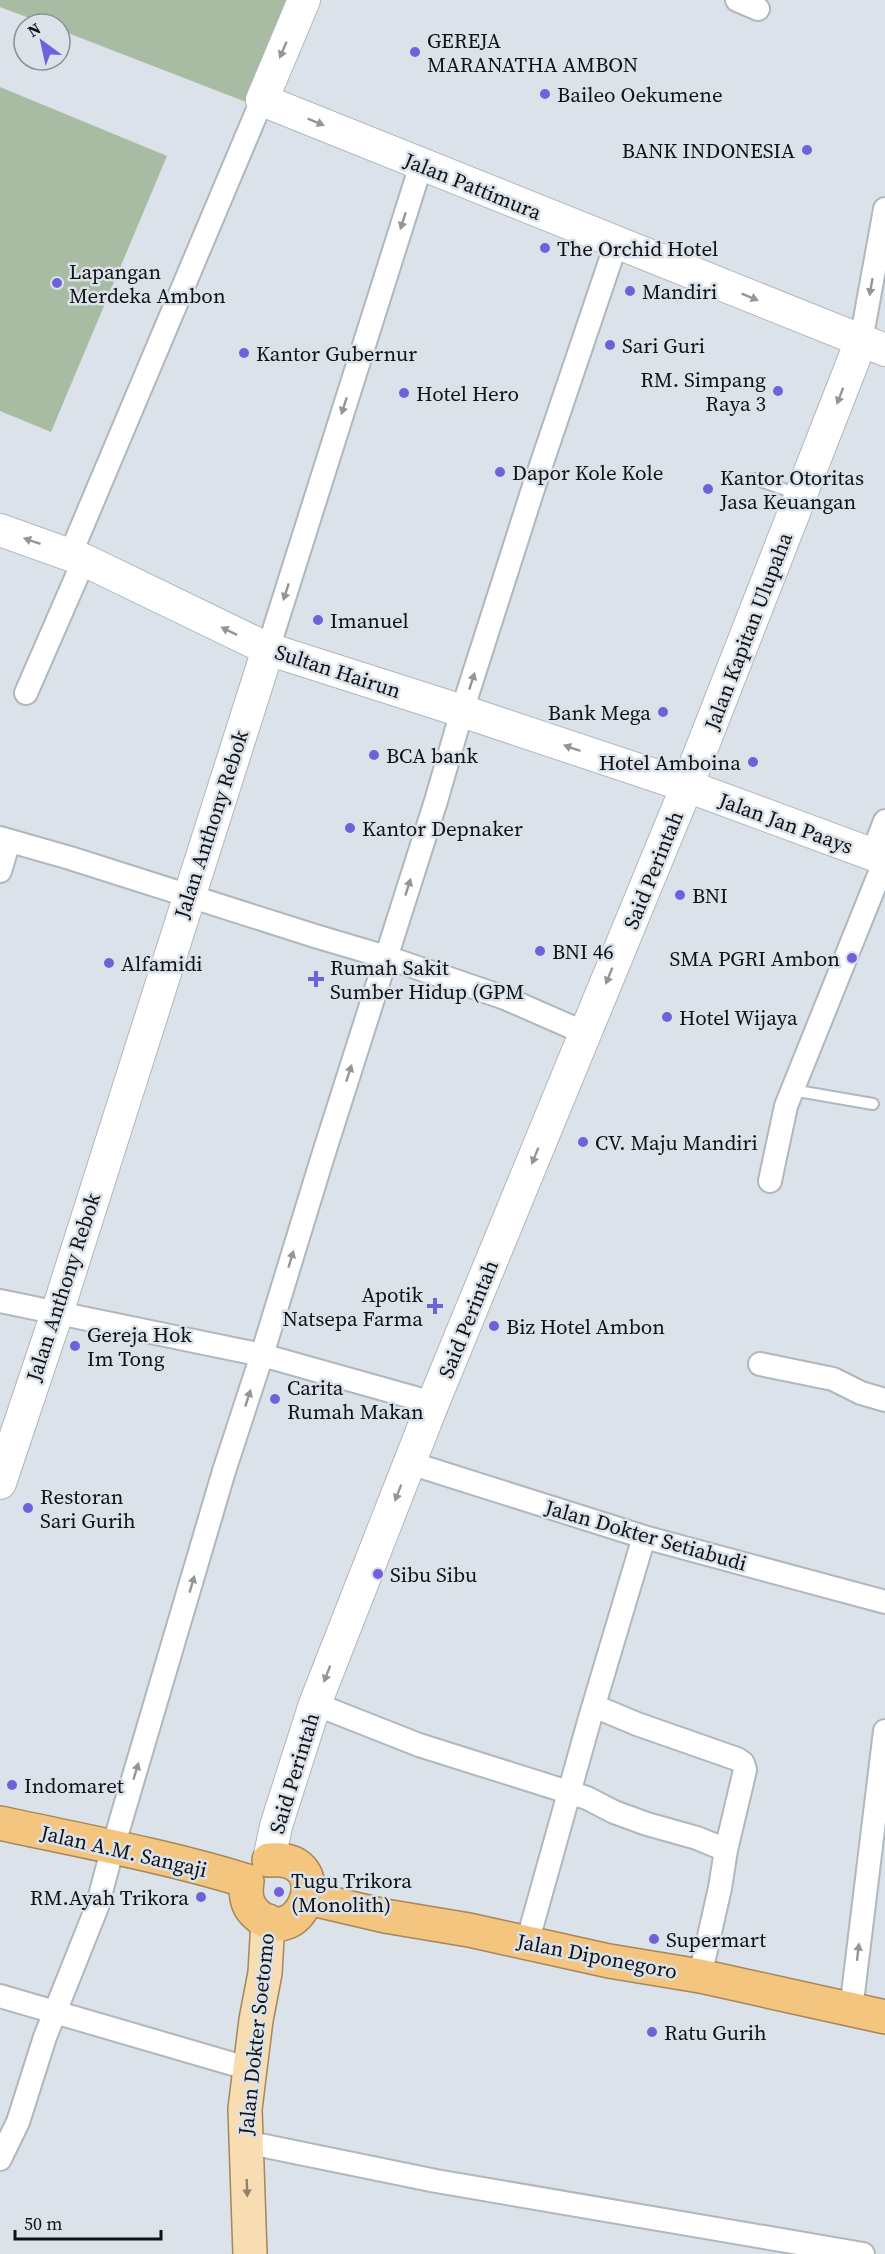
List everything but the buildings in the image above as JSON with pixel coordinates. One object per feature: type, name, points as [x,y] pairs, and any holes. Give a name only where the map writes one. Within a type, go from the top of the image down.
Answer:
[{"type":"highway","name":"Jalan A.M. Sangaji","points":[[0,1823],[214,1871],[258,1871]]},
{"type":"highway","points":[[280,1859],[300,1868],[309,1887],[304,1908],[297,1916],[278,1923],[259,1917],[252,1910],[246,1891],[258,1871],[280,1859]]},
{"type":"highway","name":"Jalan Diponegoro","points":[[308,1898],[385,1916],[469,1930],[609,1961],[700,1976],[885,2018]]},
{"type":"main road","points":[[262,100],[304,0]]},
{"type":"main road","name":"Jalan Pattimura","points":[[262,100],[873,346]]},
{"type":"main road","name":"Jalan Kapitan Ulupaha","points":[[687,786],[801,495],[873,346]]},
{"type":"main road","name":"Sultan Hairun","points":[[0,530],[77,557],[268,649],[687,786]]},
{"type":"main road","name":"Jalan Anthony Rebok","points":[[0,1483],[57,1313],[188,894],[268,649]]},
{"type":"main road","name":"Jalan Jan Paays","points":[[687,786],[881,858]]},
{"type":"main road","name":"Said Perintah","points":[[258,1871],[276,1826],[315,1704],[433,1403],[687,786]]},
{"type":"main road","name":"Jalan Dokter Soetomo","points":[[250,2254],[245,2109],[256,2020],[265,1973],[268,1921]]},
{"type":"street","points":[[737,0],[758,9]]},
{"type":"street","points":[[26,693],[77,557],[262,100]]},
{"type":"street","name":"Jalan Anthony Rebok","points":[[268,649],[421,165]]},
{"type":"street","points":[[873,346],[885,209]]},
{"type":"street","points":[[0,2159],[18,2122],[45,2037],[97,1907],[224,1471],[436,801],[462,711],[534,486],[616,244]]},
{"type":"street","points":[[770,1181],[786,1106],[881,858],[885,820]]},
{"type":"street","points":[[0,871],[4,840],[188,894],[386,957],[505,998],[585,1033]]},
{"type":"street","points":[[0,1301],[262,1355],[433,1403]]},
{"type":"street","points":[[760,1364],[833,1379],[861,1393],[885,1400]]},
{"type":"street","name":"Jalan Dokter Setiabudi","points":[[410,1463],[644,1537],[885,1602]]},
{"type":"street","points":[[527,1944],[568,1793],[644,1537]]},
{"type":"street","points":[[315,1704],[419,1745],[587,1798],[614,1812],[697,1838],[726,1850]]},
{"type":"street","points":[[594,1706],[743,1763],[745,1770],[700,1976]]},
{"type":"street","points":[[851,2010],[885,1731]]},
{"type":"street","points":[[0,1996],[250,2069]]},
{"type":"street","points":[[245,2142],[435,2181],[863,2254]]},
{"type":"lane","points":[[754,479],[801,495]]},
{"type":"lane","points":[[792,1090],[873,1104]]},
{"type":"green space","points":[[0,0],[287,0],[246,102],[72,35],[72,12],[13,12],[0,7]]},
{"type":"green space","name":"Lapangan Merdeka Ambon","points":[[0,87],[167,156],[51,432],[0,411]]},
{"type":"place","name":"GEREJA MARANATHA AMBON","points":[[415,52]]},
{"type":"place","name":"Baileo Oekumene","points":[[545,94]]},
{"type":"place","name":"BANK INDONESIA","points":[[807,150]]},
{"type":"place","name":"The Orchid Hotel","points":[[545,248]]},
{"type":"place","name":"Lapangan Merdeka Ambon","points":[[57,283]]},
{"type":"place","name":"Mandiri","points":[[630,291]]},
{"type":"place","name":"Sari Guri","points":[[610,345]]},
{"type":"place","name":"Kantor Gubernur","points":[[244,353]]},
{"type":"place","name":"RM. Simpang Raya 3","points":[[778,391]]},
{"type":"place","name":"Hotel Hero","points":[[404,393]]},
{"type":"place","name":"Dapor Kole Kole","points":[[500,472]]},
{"type":"place","name":"Kantor Otoritas Jasa Keuangan","points":[[708,489]]},
{"type":"place","name":"Imanuel","points":[[318,620]]},
{"type":"place","name":"Bank Mega","points":[[663,712]]},
{"type":"place","name":"BCA bank","points":[[374,755]]},
{"type":"place","name":"Hotel Amboina","points":[[753,762]]},
{"type":"place","name":"Kantor Depnaker","points":[[350,828]]},
{"type":"place","name":"BNI","points":[[680,895]]},
{"type":"place","name":"BNI 46","points":[[540,951]]},
{"type":"place","name":"SMA PGRI Ambon","points":[[852,958]]},
{"type":"place","name":"Alfamidi","points":[[109,963]]},
{"type":"place","name":"Rumah Sakit Sumber Hidup (GPM","points":[[316,979]]},
{"type":"place","name":"Hotel Wijaya","points":[[667,1017]]},
{"type":"place","name":"CV. Maju Mandiri","points":[[583,1142]]},
{"type":"place","name":"Apotik Natsepa Farma","points":[[435,1306]]},
{"type":"place","name":"Biz Hotel Ambon","points":[[494,1326]]},
{"type":"place","name":"Gereja Hok Im Tong","points":[[75,1346]]},
{"type":"place","name":"Carita Rumah Makan","points":[[275,1399]]},
{"type":"place","name":"Restoran Sari Gurih","points":[[28,1508]]},
{"type":"place","name":"Sibu Sibu","points":[[378,1574]]},
{"type":"place","name":"Indomaret","points":[[12,1785]]},
{"type":"place","name":"Tugu Trikora (Monolith)","points":[[279,1892]]},
{"type":"place","name":"RM.Ayah Trikora","points":[[201,1897]]},
{"type":"place","name":"Supermart","points":[[654,1939]]},
{"type":"place","name":"Ratu Gurih","points":[[652,2032]]}]
